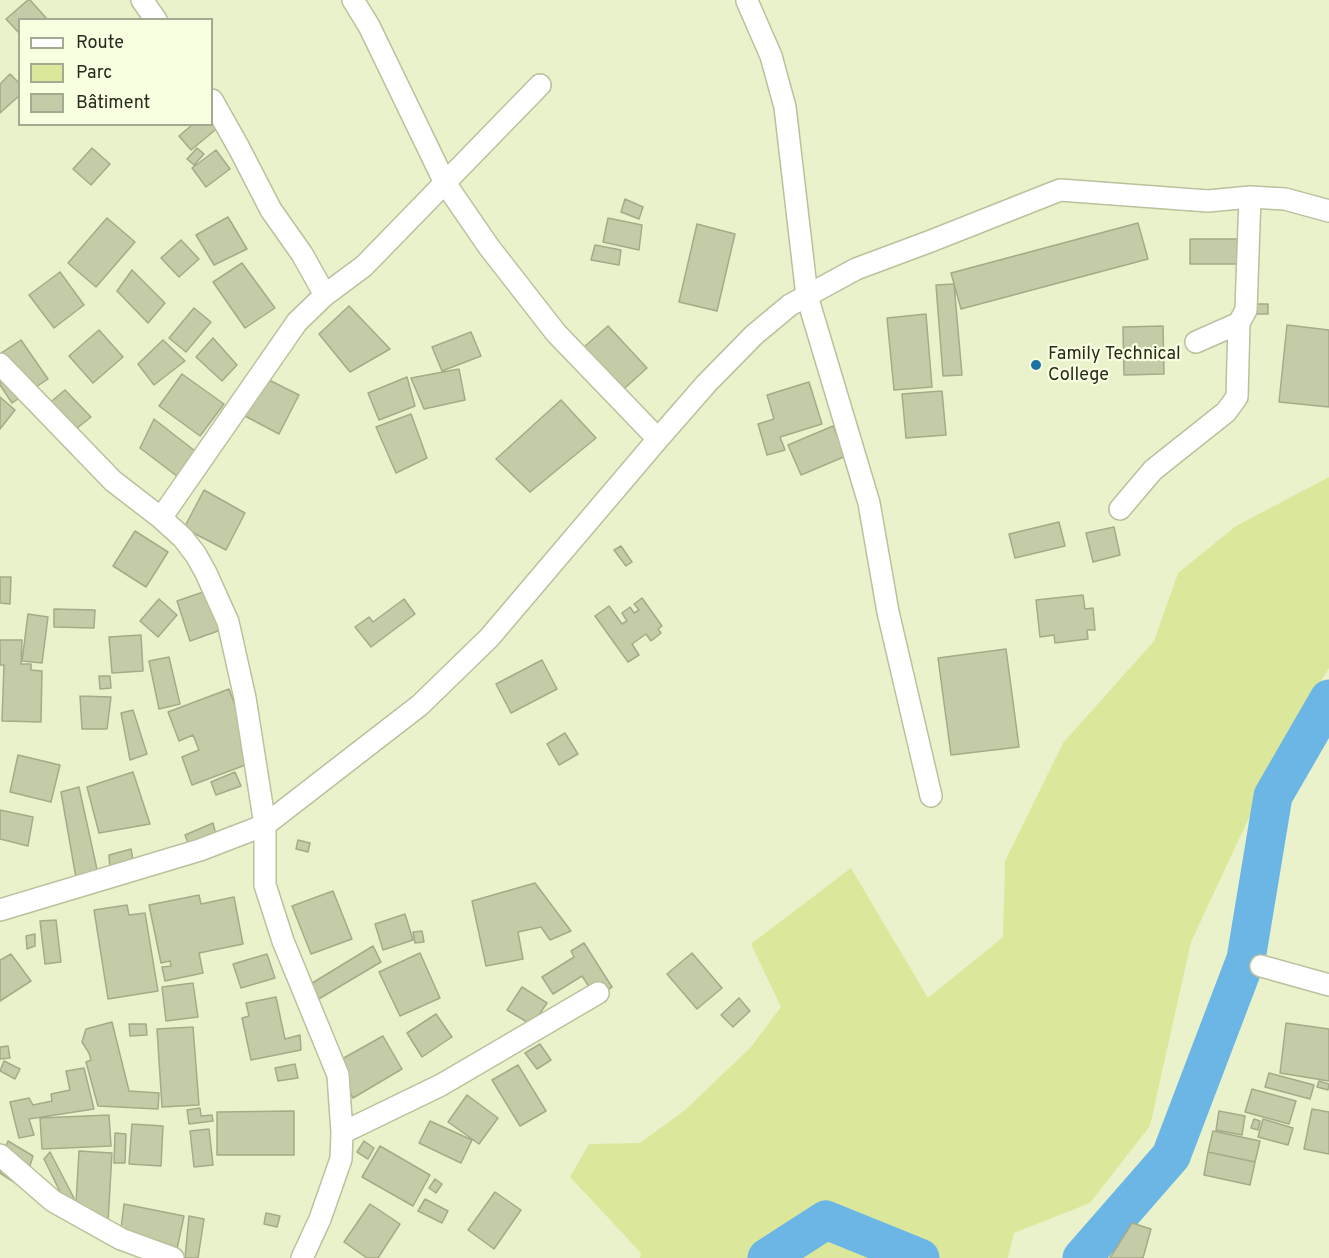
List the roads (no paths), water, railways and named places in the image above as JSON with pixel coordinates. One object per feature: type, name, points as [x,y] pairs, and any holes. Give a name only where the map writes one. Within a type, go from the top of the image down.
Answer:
[{"type":"street","points":[[142,0],[155,18]]},
{"type":"street","points":[[353,0],[369,26],[445,183],[489,247],[556,333],[658,439]]},
{"type":"street","points":[[369,26],[373,0]]},
{"type":"street","points":[[747,1],[771,56],[785,107],[807,296],[869,503],[888,612],[931,796]]},
{"type":"street","points":[[161,518],[297,322],[326,295],[364,266],[540,85]]},
{"type":"street","points":[[213,102],[271,210],[302,254],[326,295]]},
{"type":"street","points":[[0,910],[200,850],[265,825],[420,705],[489,638],[706,384],[754,335],[790,305],[856,269],[1060,190],[1208,201],[1250,197],[1285,199],[1329,211]]},
{"type":"street","points":[[1120,509],[1153,470],[1226,412],[1237,397],[1239,323],[1246,309],[1250,197]]},
{"type":"street","points":[[1196,342],[1239,323]]},
{"type":"street","points":[[0,364],[113,482],[161,518],[183,538],[206,573],[228,622],[245,698],[265,825],[265,885],[283,941],[338,1075],[342,1133],[341,1159],[320,1219],[302,1258]]},
{"type":"street","points":[[1261,966],[1329,985]]},
{"type":"street","points":[[342,1133],[441,1085],[598,993]]},
{"type":"street","points":[[0,1155],[53,1201],[121,1239],[173,1258]]},
{"type":"waterway","points":[[1082,1258],[1171,1156],[1246,959],[1273,796],[1329,699]]},
{"type":"waterway","points":[[767,1258],[826,1220],[920,1258]]},
{"type":"place","name":"Family Technical College","points":[[1036,365]]}]
